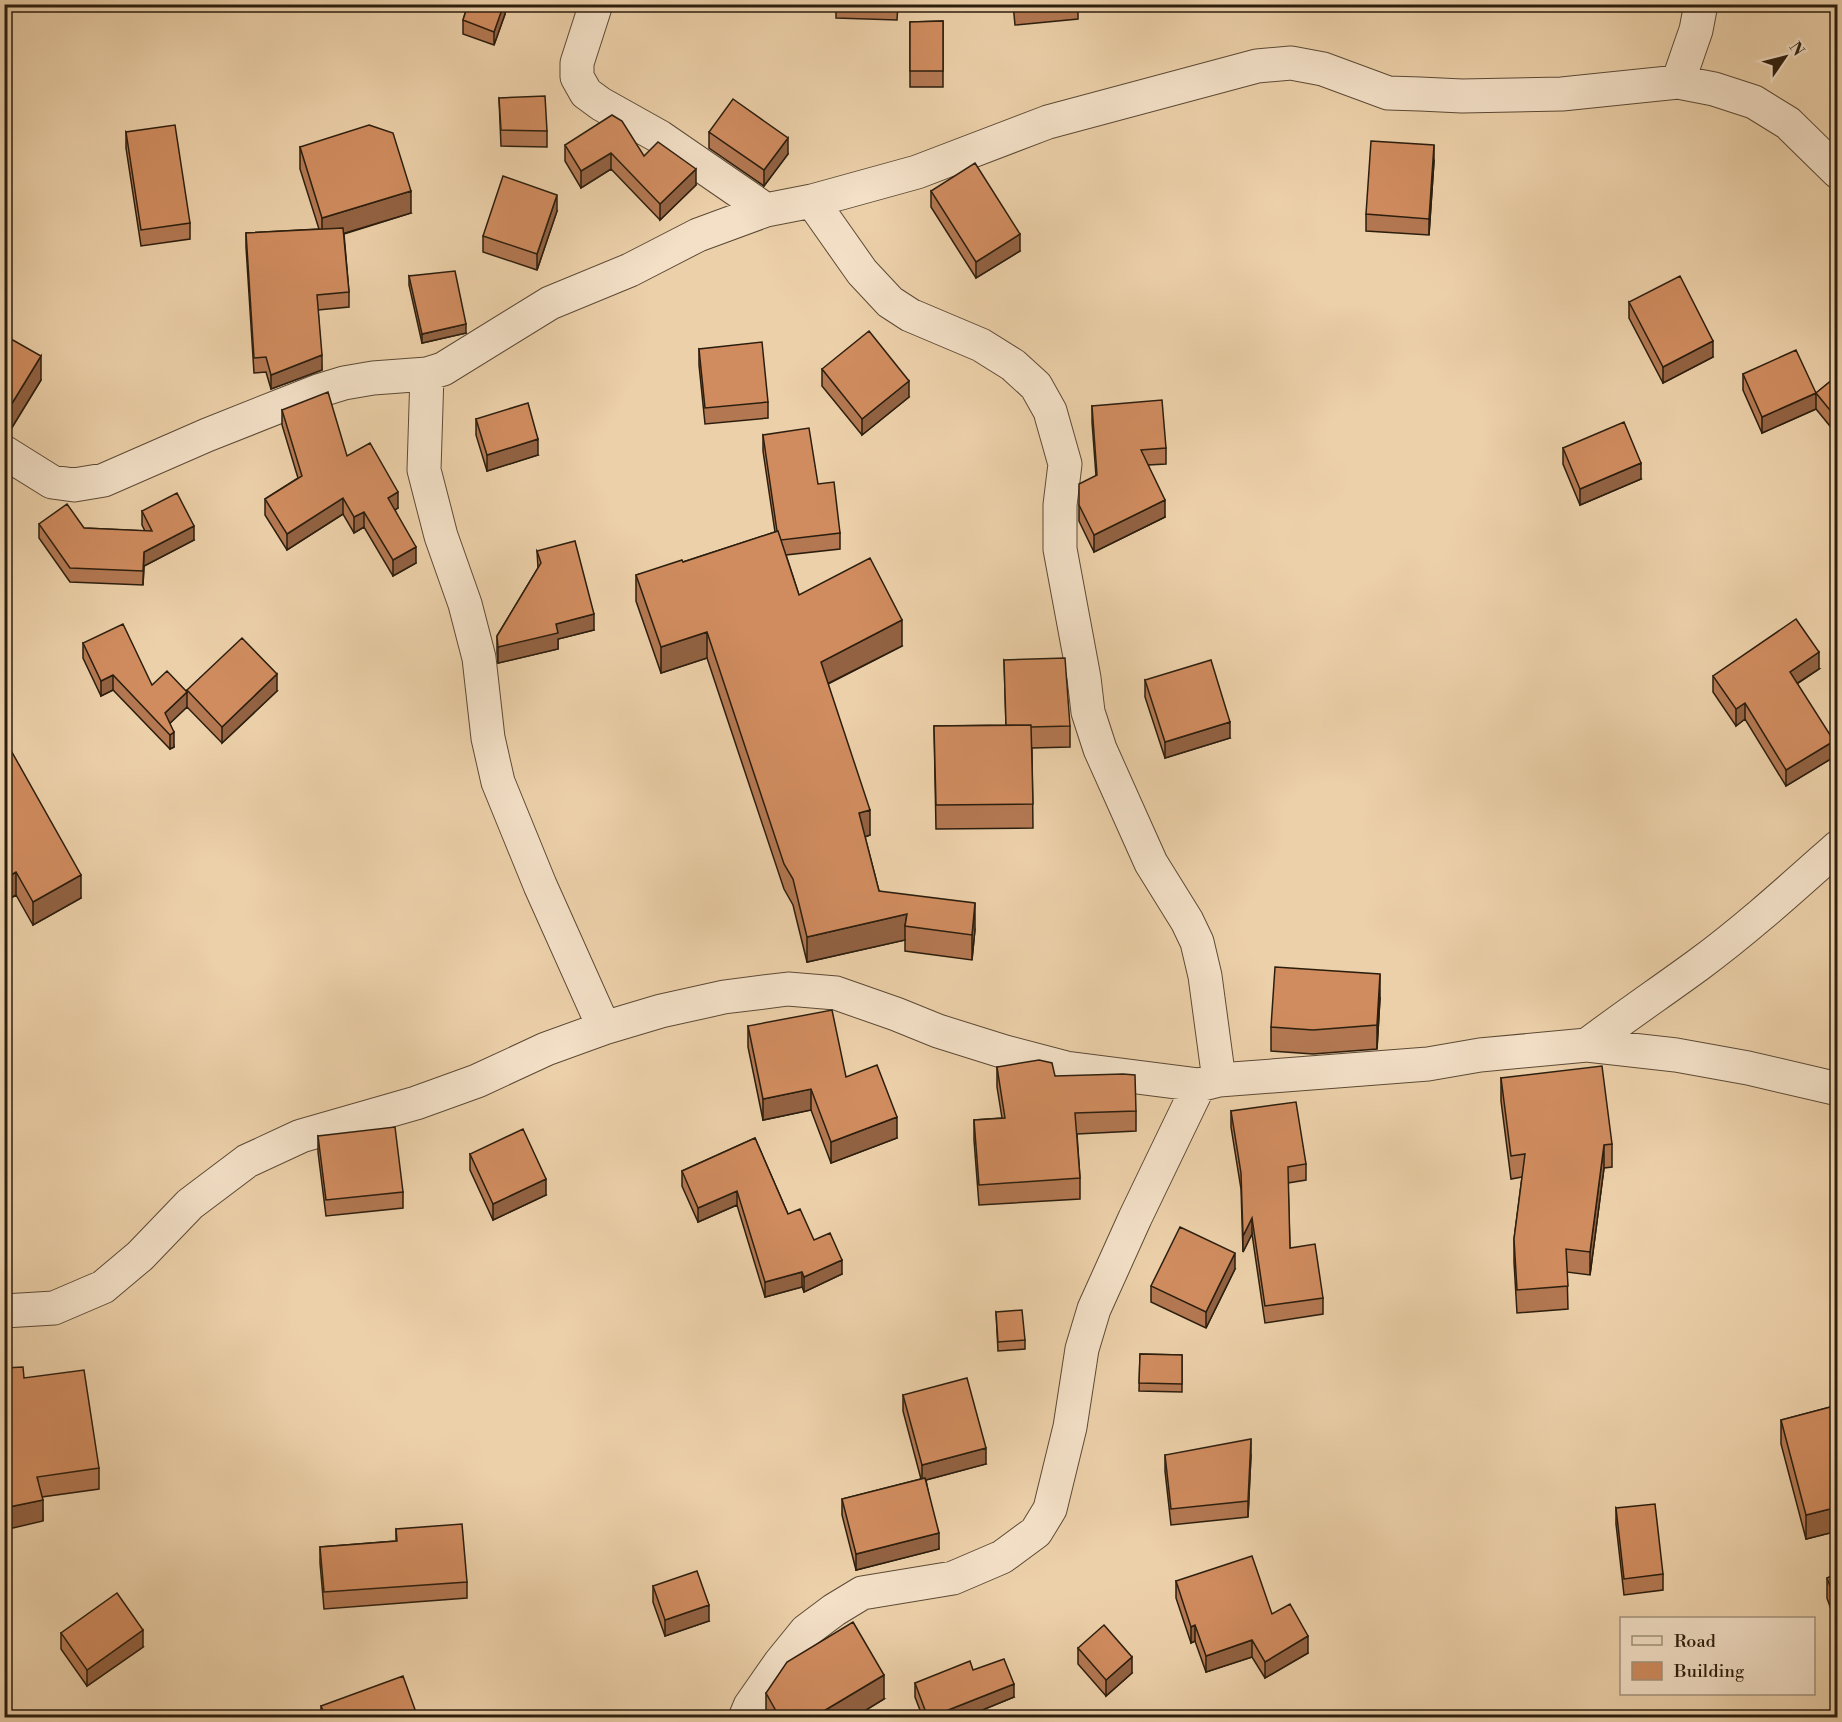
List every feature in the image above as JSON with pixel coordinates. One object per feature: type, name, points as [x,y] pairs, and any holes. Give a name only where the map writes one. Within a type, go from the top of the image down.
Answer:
[{"type":"street","points":[[596,4],[577,63],[577,77],[586,93],[601,104],[660,136],[766,210]]},
{"type":"street","points":[[1677,82],[1696,30],[1701,4]]},
{"type":"street","points":[[4,453],[52,482],[74,486],[104,480],[318,390],[373,378],[427,374],[443,369],[550,303],[630,270],[698,235],[766,210],[812,201],[917,172],[1048,122],[1257,66],[1291,63],[1323,69],[1388,93],[1430,95],[1562,94],[1677,82],[1714,89],[1754,102],[1788,123],[1838,172]]},
{"type":"street","points":[[745,1718],[750,1706],[806,1631],[834,1610],[862,1593],[953,1578],[1002,1557],[1036,1532],[1050,1509],[1070,1427],[1082,1350],[1094,1309],[1135,1218],[1209,1083],[1205,976],[1197,942],[1187,921],[1151,863],[1100,750],[1088,712],[1084,678],[1060,549],[1060,505],[1065,464],[1050,411],[1036,386],[1013,365],[981,345],[910,315],[890,302],[862,272],[812,201]]},
{"type":"street","points":[[427,374],[424,470],[441,536],[465,604],[479,658],[488,738],[498,782],[540,885],[604,1028]]},
{"type":"street","points":[[1587,1045],[1699,964],[1838,847]]},
{"type":"street","points":[[4,1311],[54,1308],[103,1287],[140,1256],[190,1204],[247,1161],[301,1136],[416,1103],[477,1082],[546,1049],[604,1028],[661,1011],[724,997],[788,989],[836,993],[938,1031],[1066,1068],[1209,1083],[1428,1064],[1480,1055],[1587,1045],[1676,1055],[1748,1068],[1838,1089]]},
{"type":"building","points":[[468,4],[504,4],[494,32],[463,20]]},
{"type":"building","points":[[1014,4],[1063,4],[1015,9]]},
{"type":"building","points":[[943,21],[943,71],[910,71],[910,22]]},
{"type":"building","points":[[545,96],[547,131],[501,130],[499,98]]},
{"type":"building","points":[[733,99],[788,138],[764,170],[709,132]]},
{"type":"building","points":[[612,115],[622,121],[644,156],[658,142],[696,169],[660,204],[611,153],[581,171],[565,145]]},
{"type":"building","points":[[175,125],[190,223],[141,230],[126,132]]},
{"type":"building","points":[[369,125],[393,133],[411,191],[322,218],[300,147]]},
{"type":"building","points":[[1371,141],[1434,145],[1429,219],[1366,214]]},
{"type":"building","points":[[975,163],[1020,234],[976,262],[931,191]]},
{"type":"building","points":[[503,176],[557,195],[537,254],[483,236]]},
{"type":"building","points":[[343,228],[349,292],[317,295],[322,355],[271,375],[266,357],[254,358],[246,233]]},
{"type":"building","points":[[455,271],[466,324],[422,334],[409,276]]},
{"type":"building","points":[[1680,276],[1713,341],[1663,367],[1629,302]]},
{"type":"building","points":[[869,331],[909,381],[862,419],[822,369]]},
{"type":"building","points":[[4,335],[41,356],[8,410],[4,410]]},
{"type":"building","points":[[762,342],[768,402],[705,408],[699,349]]},
{"type":"building","points":[[1796,350],[1816,393],[1762,417],[1743,374]]},
{"type":"building","points":[[1838,375],[1838,420],[1816,393]]},
{"type":"building","points":[[328,392],[347,456],[370,443],[398,492],[388,498],[416,547],[393,560],[364,512],[354,517],[343,498],[287,534],[265,499],[302,476],[282,410]]},
{"type":"building","points":[[1162,400],[1166,448],[1141,450],[1165,500],[1094,535],[1079,505],[1079,484],[1097,475],[1092,406]]},
{"type":"building","points":[[528,403],[538,439],[487,455],[476,419]]},
{"type":"building","points":[[1624,422],[1641,463],[1580,489],[1563,448]]},
{"type":"building","points":[[809,428],[818,484],[834,482],[840,533],[781,540],[777,531],[763,435]]},
{"type":"building","points":[[177,493],[194,526],[144,552],[143,571],[70,568],[39,524],[67,504],[84,528],[152,531],[142,511]]},
{"type":"building","points":[[778,531],[799,595],[870,558],[902,620],[821,662],[870,810],[859,813],[879,891],[975,903],[972,935],[905,926],[907,914],[807,937],[793,879],[784,864],[707,632],[661,647],[636,575]]},
{"type":"building","points":[[575,541],[594,614],[556,624],[558,633],[498,647],[497,636],[541,563],[537,551]]},
{"type":"building","points":[[1796,619],[1819,652],[1790,672],[1834,741],[1786,770],[1745,703],[1736,709],[1713,676]]},
{"type":"building","points":[[123,624],[152,685],[167,671],[187,692],[165,713],[174,732],[170,735],[113,675],[101,681],[83,643]]},
{"type":"building","points":[[242,638],[277,674],[222,727],[187,690]]},
{"type":"building","points":[[1065,658],[1070,726],[1006,725],[1004,660]]},
{"type":"building","points":[[1211,660],[1230,722],[1165,742],[1145,680]]},
{"type":"building","points":[[1031,725],[1033,804],[936,805],[934,726]]},
{"type":"building","points":[[4,738],[81,875],[33,902],[16,872],[4,879]]},
{"type":"building","points":[[1275,967],[1380,974],[1377,1025],[1313,1030],[1271,1027]]},
{"type":"building","points":[[832,1010],[846,1077],[877,1065],[897,1117],[831,1142],[811,1089],[763,1099],[748,1026]]},
{"type":"building","points":[[1039,1060],[1052,1063],[1055,1076],[1135,1075],[1136,1111],[1075,1113],[1080,1178],[979,1185],[974,1120],[1005,1118],[997,1067]]},
{"type":"building","points":[[1602,1066],[1612,1144],[1604,1145],[1590,1252],[1566,1249],[1568,1286],[1517,1290],[1514,1239],[1525,1154],[1511,1156],[1501,1078]]},
{"type":"building","points":[[1296,1102],[1306,1164],[1288,1167],[1290,1248],[1315,1244],[1323,1298],[1265,1306],[1252,1218],[1243,1236],[1241,1173],[1231,1111]]},
{"type":"building","points":[[395,1127],[403,1192],[326,1200],[318,1136]]},
{"type":"building","points":[[523,1129],[546,1179],[493,1204],[470,1154]]},
{"type":"building","points":[[755,1138],[788,1214],[800,1209],[814,1240],[830,1233],[842,1260],[804,1277],[802,1272],[765,1282],[737,1191],[698,1208],[682,1171]]},
{"type":"building","points":[[1180,1227],[1235,1253],[1206,1312],[1151,1286]]},
{"type":"building","points":[[1022,1310],[1025,1340],[998,1342],[996,1312]]},
{"type":"building","points":[[1140,1354],[1182,1355],[1182,1384],[1139,1383]]},
{"type":"building","points":[[23,1367],[24,1378],[84,1370],[99,1468],[37,1477],[43,1500],[4,1508],[4,1368]]},
{"type":"building","points":[[967,1378],[986,1448],[922,1465],[903,1395]]},
{"type":"building","points":[[1838,1405],[1838,1507],[1806,1515],[1781,1420]]},
{"type":"building","points":[[1251,1439],[1248,1501],[1171,1509],[1165,1455]]},
{"type":"building","points":[[925,1478],[939,1533],[856,1554],[842,1499]]},
{"type":"building","points":[[1655,1504],[1663,1574],[1624,1579],[1616,1508]]},
{"type":"building","points":[[462,1524],[467,1582],[324,1592],[320,1547],[397,1541],[396,1529]]},
{"type":"building","points":[[1252,1556],[1272,1614],[1290,1604],[1308,1636],[1265,1662],[1252,1640],[1206,1656],[1195,1625],[1191,1627],[1176,1581]]},
{"type":"building","points":[[697,1571],[709,1605],[665,1620],[653,1586]]},
{"type":"building","points":[[1838,1574],[1838,1608],[1827,1578]]},
{"type":"building","points":[[117,1593],[143,1630],[87,1670],[61,1633]]},
{"type":"building","points":[[853,1622],[884,1675],[812,1718],[780,1718],[766,1693],[787,1662]]},
{"type":"building","points":[[1104,1625],[1132,1657],[1106,1680],[1078,1648]]},
{"type":"building","points":[[1004,1659],[1014,1684],[928,1718],[915,1683],[970,1661],[973,1670]]},
{"type":"building","points":[[403,1676],[418,1718],[326,1718],[321,1706]]}]
